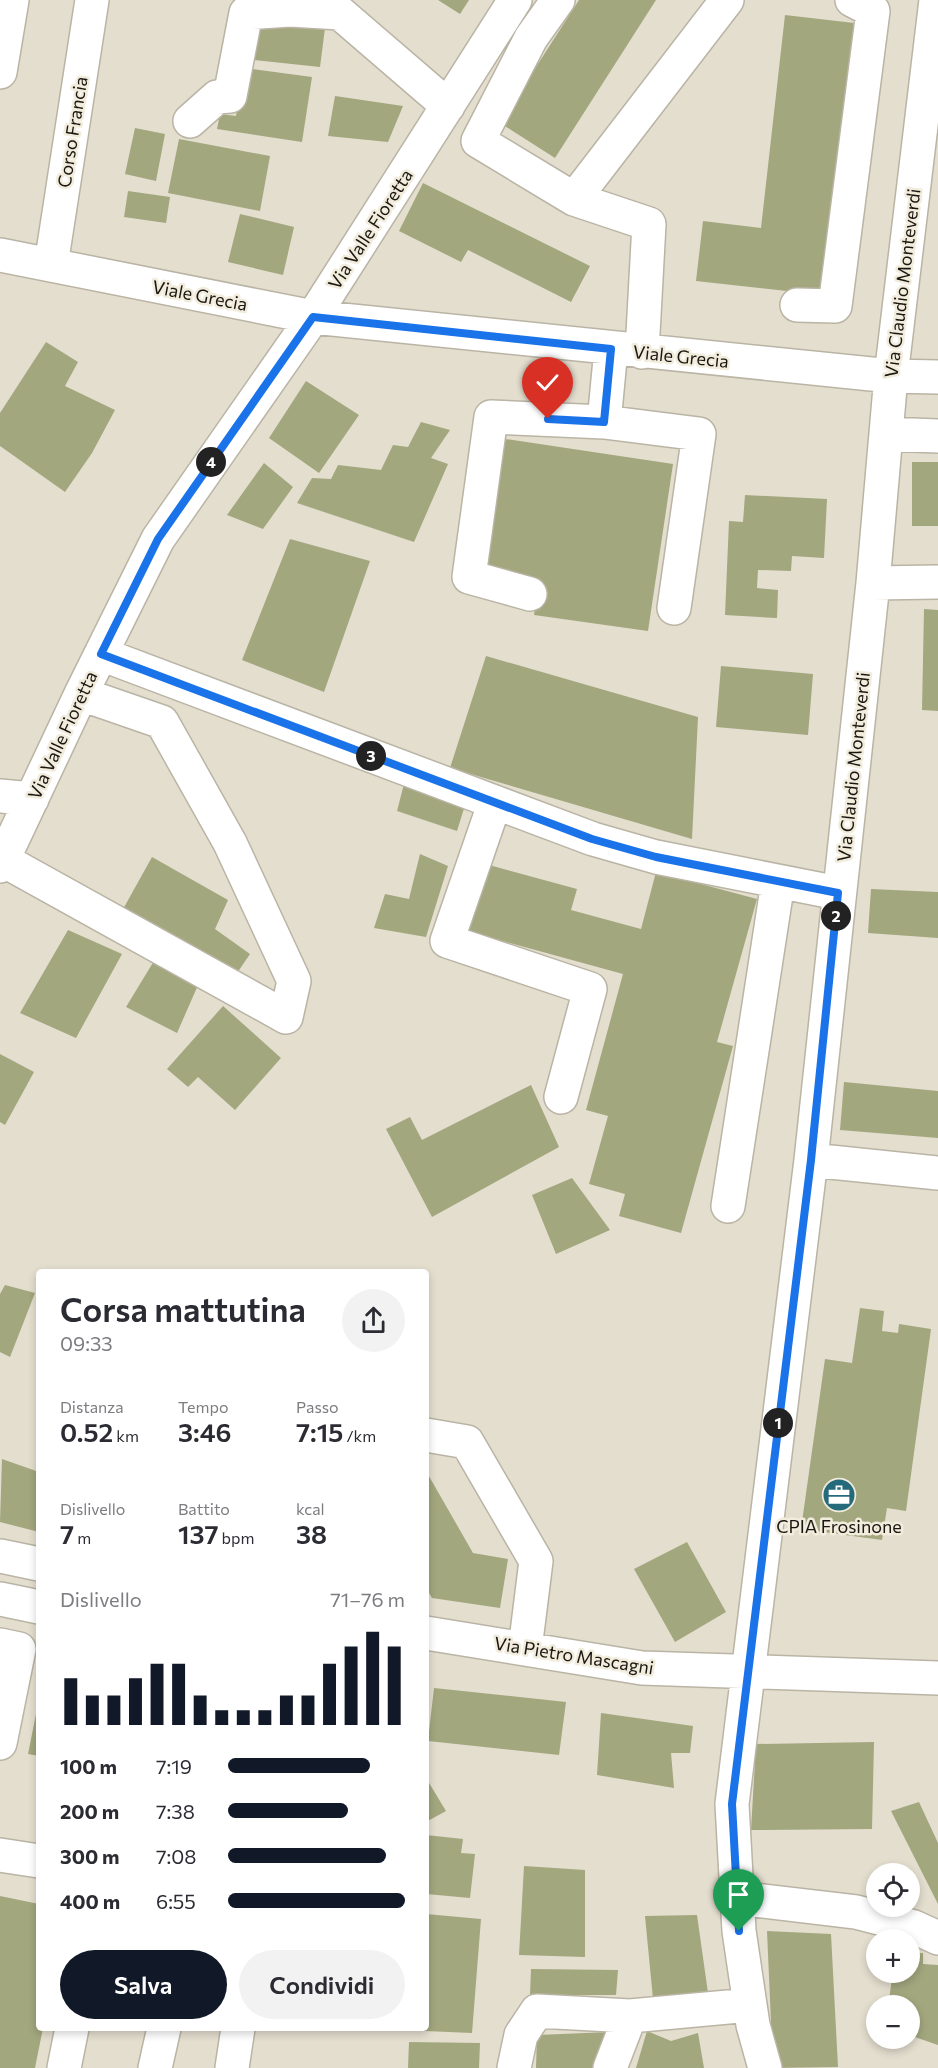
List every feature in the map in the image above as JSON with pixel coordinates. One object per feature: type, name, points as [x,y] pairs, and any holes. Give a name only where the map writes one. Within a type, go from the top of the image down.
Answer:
[{"type":"street","points":[[0,72],[12,0]]},
{"type":"street","name":"Corso Francia","points":[[51,265],[93,0]]},
{"type":"street","name":"Via Valle Fioretta","points":[[2,863],[81,694],[158,539],[313,317],[515,0]]},
{"type":"street","points":[[558,0],[531,38],[478,141],[574,200],[649,224],[626,350],[604,422]]},
{"type":"street","points":[[574,200],[727,0]]},
{"type":"street","points":[[797,305],[836,306],[873,11],[852,0]]},
{"type":"street","name":"Via Claudio Monteverdi","points":[[765,2068],[750,2005],[739,1931],[732,1804],[811,1160],[873,583],[891,376],[936,0]]},
{"type":"street","points":[[190,121],[217,97],[230,96],[246,13],[290,10],[340,13],[448,106]]},
{"type":"street","name":"Viale Grecia","points":[[0,255],[313,317],[891,376],[938,377]]},
{"type":"street","points":[[530,594],[469,577],[491,417],[604,422],[699,434],[674,608]]},
{"type":"street","points":[[886,434],[938,436]]},
{"type":"street","points":[[873,583],[938,582]]},
{"type":"street","points":[[101,654],[603,842],[656,857],[838,893]]},
{"type":"street","points":[[2,863],[286,1017],[294,981],[230,843],[162,722],[81,694]]},
{"type":"street","points":[[0,796],[32,799]]},
{"type":"street","points":[[495,802],[447,941],[590,989],[561,1097]]},
{"type":"street","points":[[728,1206],[778,882]]},
{"type":"street","points":[[811,1160],[938,1173]]},
{"type":"street","points":[[429,1436],[467,1442],[536,1561],[525,1649]]},
{"type":"street","points":[[0,1556],[36,1563]]},
{"type":"street","points":[[0,1599],[36,1606]]},
{"type":"street","name":"Via Pietro Mascagni","points":[[429,1633],[642,1668],[938,1678]]},
{"type":"street","points":[[0,1646],[19,1649],[1,1734]]},
{"type":"street","points":[[0,1855],[36,1861]]},
{"type":"street","points":[[737,1898],[856,1912],[914,1927],[938,1938]]},
{"type":"street","points":[[514,2068],[521,2035],[537,2011],[630,2016],[750,2005]]},
{"type":"street","points":[[610,2068],[630,2016]]},
{"type":"street","points":[[64,2068],[71,2031]]},
{"type":"street","points":[[155,2068],[163,2031]]},
{"type":"street","points":[[232,2068],[238,2031]]},
{"type":"building","points":[[438,0],[469,0],[460,14]]},
{"type":"building","points":[[579,0],[656,0],[555,158],[500,123]]},
{"type":"building","points":[[785,15],[854,23],[823,295],[696,281],[703,221],[761,228]]},
{"type":"building","points":[[258,20],[325,28],[320,67],[254,60]]},
{"type":"building","points":[[244,68],[312,77],[302,142],[217,129],[220,114],[236,116]]},
{"type":"building","points":[[335,96],[403,106],[388,142],[328,136]]},
{"type":"building","points":[[135,128],[165,134],[156,181],[125,174]]},
{"type":"building","points":[[179,139],[270,156],[260,211],[168,193]]},
{"type":"building","points":[[423,183],[590,266],[571,302],[468,250],[461,262],[399,231]]},
{"type":"building","points":[[128,191],[170,197],[166,223],[124,217]]},
{"type":"building","points":[[240,214],[294,227],[283,275],[228,262]]},
{"type":"building","points":[[46,342],[78,362],[65,386],[115,410],[92,453],[65,492],[0,446],[0,413]]},
{"type":"building","points":[[306,381],[359,415],[319,473],[269,438]]},
{"type":"building","points":[[421,422],[450,430],[431,458],[448,464],[414,542],[297,503],[312,478],[331,479],[338,465],[381,470],[393,445],[408,447]]},
{"type":"building","points":[[499,438],[673,464],[648,631],[534,615],[539,583],[478,573]]},
{"type":"building","points":[[912,462],[938,462],[938,526],[912,526]]},
{"type":"building","points":[[264,463],[293,487],[263,529],[227,515]]},
{"type":"building","points":[[745,495],[827,499],[824,558],[792,556],[791,571],[758,570],[757,588],[778,590],[777,618],[725,615],[729,521],[743,522]]},
{"type":"building","points":[[290,539],[370,561],[324,692],[242,660]]},
{"type":"building","points":[[924,609],[938,610],[938,711],[922,710]]},
{"type":"building","points":[[486,656],[698,717],[692,839],[450,768]]},
{"type":"building","points":[[721,666],[813,674],[808,735],[716,727]]},
{"type":"building","points":[[405,780],[466,802],[457,831],[397,811]]},
{"type":"building","points":[[420,854],[448,866],[426,937],[374,928],[385,894],[409,899]]},
{"type":"building","points":[[152,857],[228,900],[215,929],[250,954],[235,976],[122,911]]},
{"type":"building","points":[[478,862],[577,889],[571,910],[641,929],[656,872],[757,899],[717,1042],[733,1046],[681,1233],[619,1216],[625,1194],[589,1184],[608,1116],[586,1110],[623,974],[459,929]]},
{"type":"building","points":[[871,889],[938,892],[938,938],[868,933]]},
{"type":"building","points":[[68,930],[122,954],[76,1038],[20,1013]]},
{"type":"building","points":[[157,956],[202,976],[177,1033],[126,1007]]},
{"type":"building","points":[[223,1006],[281,1058],[235,1110],[198,1077],[188,1087],[167,1069]]},
{"type":"building","points":[[0,1054],[34,1072],[5,1125],[0,1122]]},
{"type":"building","points":[[844,1082],[938,1091],[938,1138],[840,1130]]},
{"type":"building","points":[[531,1085],[559,1147],[432,1217],[386,1129],[410,1117],[422,1140]]},
{"type":"building","points":[[572,1178],[610,1230],[556,1254],[532,1195]]},
{"type":"building","points":[[5,1285],[35,1293],[10,1357],[0,1352],[0,1294]]},
{"type":"building","points":[[860,1308],[884,1311],[882,1331],[898,1333],[899,1324],[931,1329],[906,1511],[887,1508],[882,1540],[801,1529],[825,1359],[852,1363]]},
{"type":"building","points":[[2,1459],[36,1471],[36,1531],[0,1522]]},
{"type":"building","points":[[429,1476],[473,1553],[508,1559],[500,1608],[432,1598],[429,1593]]},
{"type":"building","points":[[687,1542],[726,1612],[675,1642],[634,1569]]},
{"type":"building","points":[[434,1688],[566,1702],[559,1755],[429,1741]]},
{"type":"building","points":[[601,1713],[693,1726],[690,1753],[671,1753],[674,1788],[597,1775]]},
{"type":"building","points":[[36,1714],[36,1755],[28,1754]]},
{"type":"building","points":[[874,1742],[872,1829],[751,1830],[756,1744]]},
{"type":"building","points":[[429,1783],[446,1811],[429,1820]]},
{"type":"building","points":[[919,1802],[938,1843],[938,1904],[920,1868],[920,1863],[917,1863],[891,1811]]},
{"type":"building","points":[[429,1835],[463,1839],[461,1853],[475,1854],[470,1898],[429,1894]]},
{"type":"building","points":[[524,1866],[585,1870],[585,1957],[519,1955]]},
{"type":"building","points":[[0,1896],[36,1903],[36,2031],[42,2031],[35,2068],[0,2068]]},
{"type":"building","points":[[429,1914],[481,1919],[472,2033],[425,2031],[429,2031]]},
{"type":"building","points":[[697,1915],[708,1993],[653,1999],[645,1916]]},
{"type":"building","points":[[767,1931],[831,1934],[838,2067],[773,2068]]},
{"type":"building","points":[[920,1953],[923,1953],[923,1964],[938,1965],[938,2045],[920,2039],[920,1995],[890,1995],[891,1983],[920,1983]]},
{"type":"building","points":[[531,1969],[618,1970],[616,1995],[530,1995]]},
{"type":"building","points":[[647,2031],[671,2041],[698,2033],[704,2068],[636,2068]]},
{"type":"building","points":[[610,2032],[603,2068],[536,2068],[537,2035]]},
{"type":"building","points":[[409,2042],[480,2043],[479,2068],[408,2068]]},
{"type":"place","name":"CPIA Frosinone","points":[[839,1495]]},
{"type":"route","points":[[548,419],[604,422],[611,349],[313,317],[158,539],[101,654],[592,839],[656,857],[838,893],[811,1160],[732,1804],[739,1931]]}]
